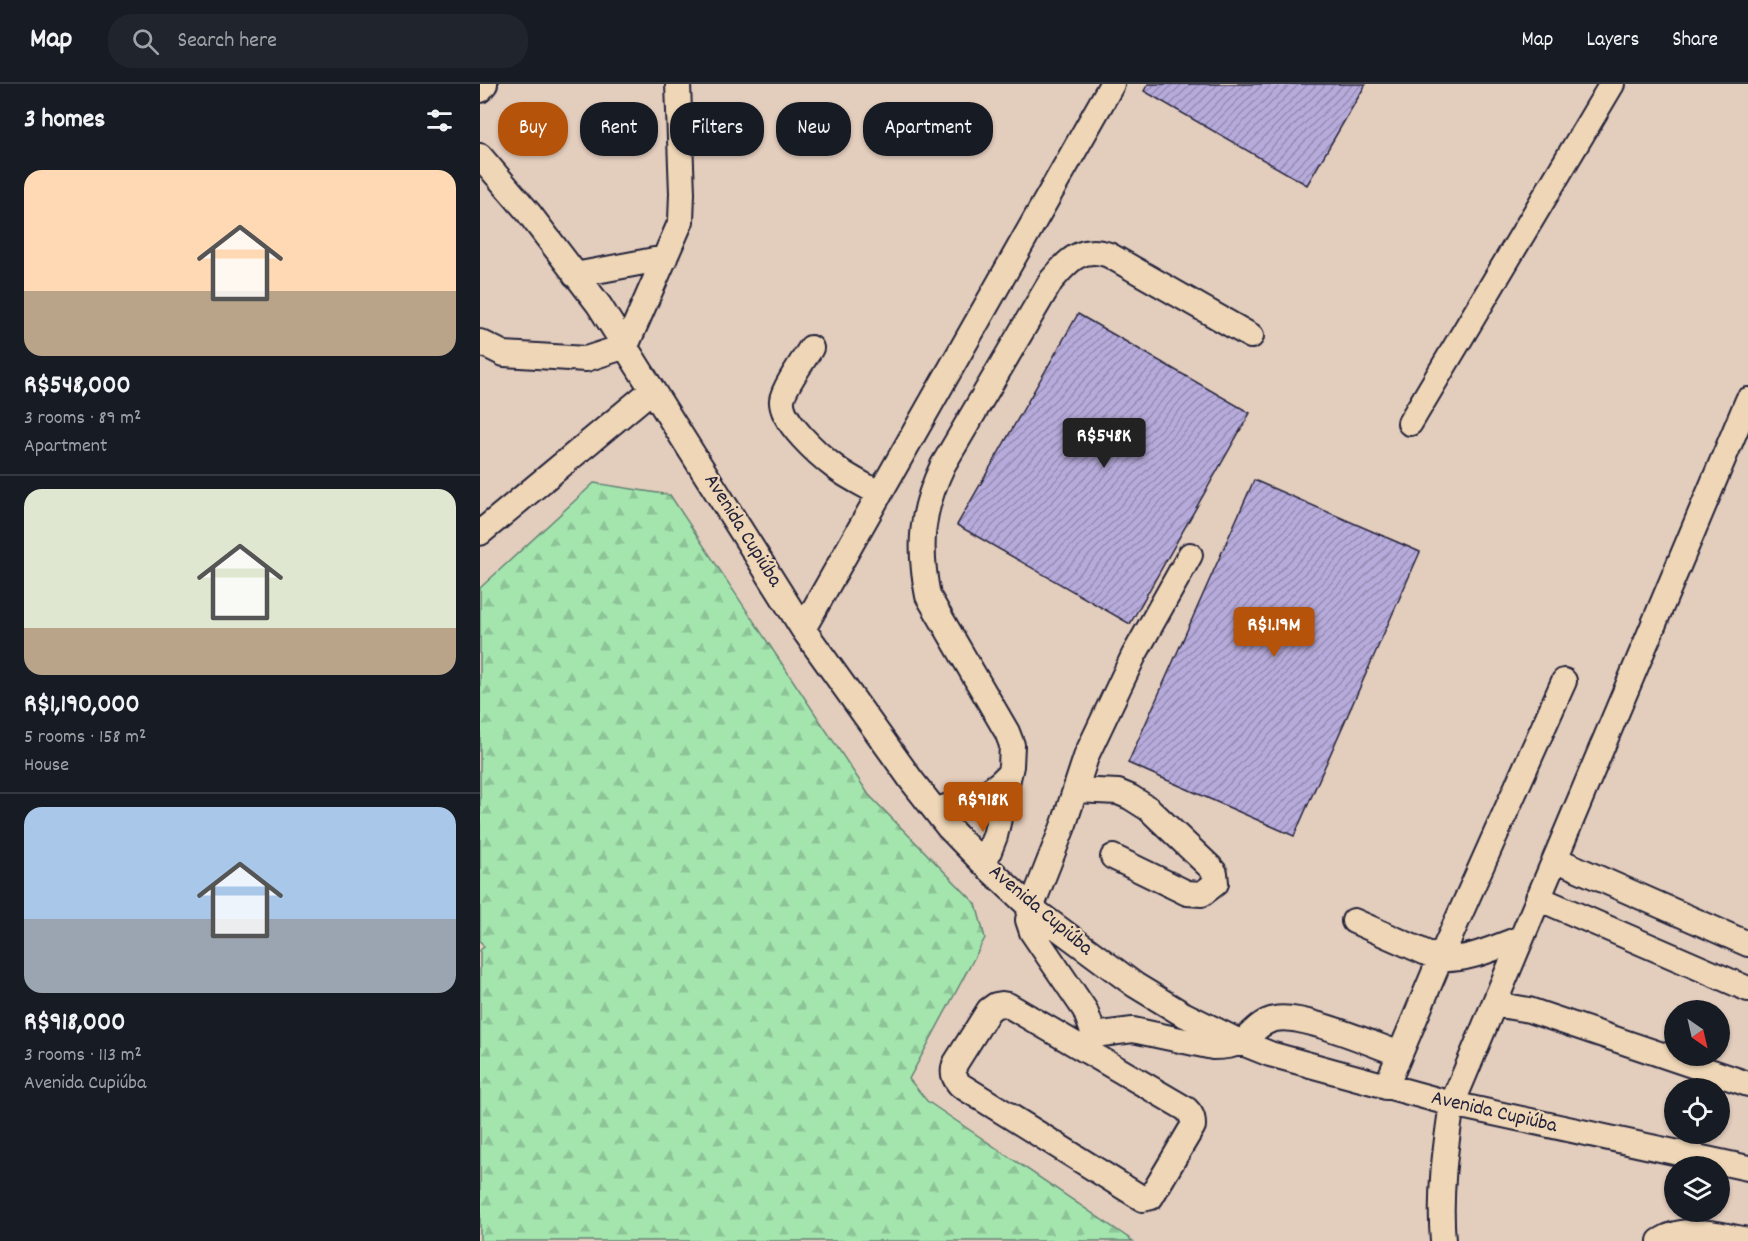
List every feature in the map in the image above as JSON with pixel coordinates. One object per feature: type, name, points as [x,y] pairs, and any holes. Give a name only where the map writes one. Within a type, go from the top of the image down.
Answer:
[{"type":"street","points":[[480,90],[485,84]]},
{"type":"street","points":[[480,342],[504,354],[586,359],[626,346],[681,221],[678,84]]},
{"type":"street","points":[[803,629],[1112,84]]},
{"type":"street","points":[[1410,423],[1612,84]]},
{"type":"street","name":"Avenida Cupiúba","points":[[480,156],[528,212],[599,305],[803,629],[912,781],[984,864],[1031,908],[1135,985],[1180,1013],[1270,1054],[1452,1104],[1748,1168]]},
{"type":"street","points":[[984,864],[995,836],[1012,745],[1007,732],[928,596],[923,573],[924,518],[931,490],[943,465],[1051,281],[1066,264],[1089,251],[1097,250],[1109,255],[1251,336]]},
{"type":"street","points":[[575,275],[665,258]]},
{"type":"street","points":[[811,348],[783,394],[782,409],[795,428],[822,457],[837,469],[880,494]]},
{"type":"street","points":[[480,534],[652,390]]},
{"type":"street","points":[[1443,1241],[1441,1215],[1443,1167],[1452,1104],[1748,400]]},
{"type":"street","points":[[1190,555],[1134,655],[1087,754],[1028,920],[1032,932],[1085,1010],[1091,1043],[1186,1109],[1193,1119],[1193,1126],[1154,1194],[1143,1199],[960,1085],[953,1076],[956,1064],[989,1010],[996,1005],[1008,1005],[1091,1043],[1133,1030],[1213,1047],[1240,1042],[1259,1024],[1277,1018],[1302,1019],[1400,1054]]},
{"type":"street","points":[[1386,1087],[1440,958],[1564,681]]},
{"type":"street","points":[[935,810],[981,797],[998,786],[1007,776]]},
{"type":"street","points":[[1076,790],[1118,792],[1149,809],[1210,867],[1215,873],[1216,883],[1202,894],[1187,893],[1113,856]]},
{"type":"street","points":[[1555,859],[1748,944]]},
{"type":"street","points":[[1538,898],[1748,989]]},
{"type":"street","points":[[1354,921],[1440,958],[1451,960],[1521,938]]},
{"type":"street","points":[[1494,1004],[1529,1010],[1748,1084]]},
{"type":"street","points":[[1660,1241],[1685,1231],[1699,1231],[1748,1240]]},
{"type":"green space","points":[[594,483],[670,495],[869,795],[976,904],[985,938],[909,1079],[927,1101],[1133,1241],[480,1241],[480,950],[484,947],[480,941],[480,588]]},
{"type":"building","points":[[1148,84],[1366,84],[1307,185],[1144,91]]},
{"type":"building","points":[[1078,314],[1250,413],[1130,624],[957,525]]},
{"type":"building","points":[[1254,480],[1420,552],[1294,836],[1128,763]]}]
